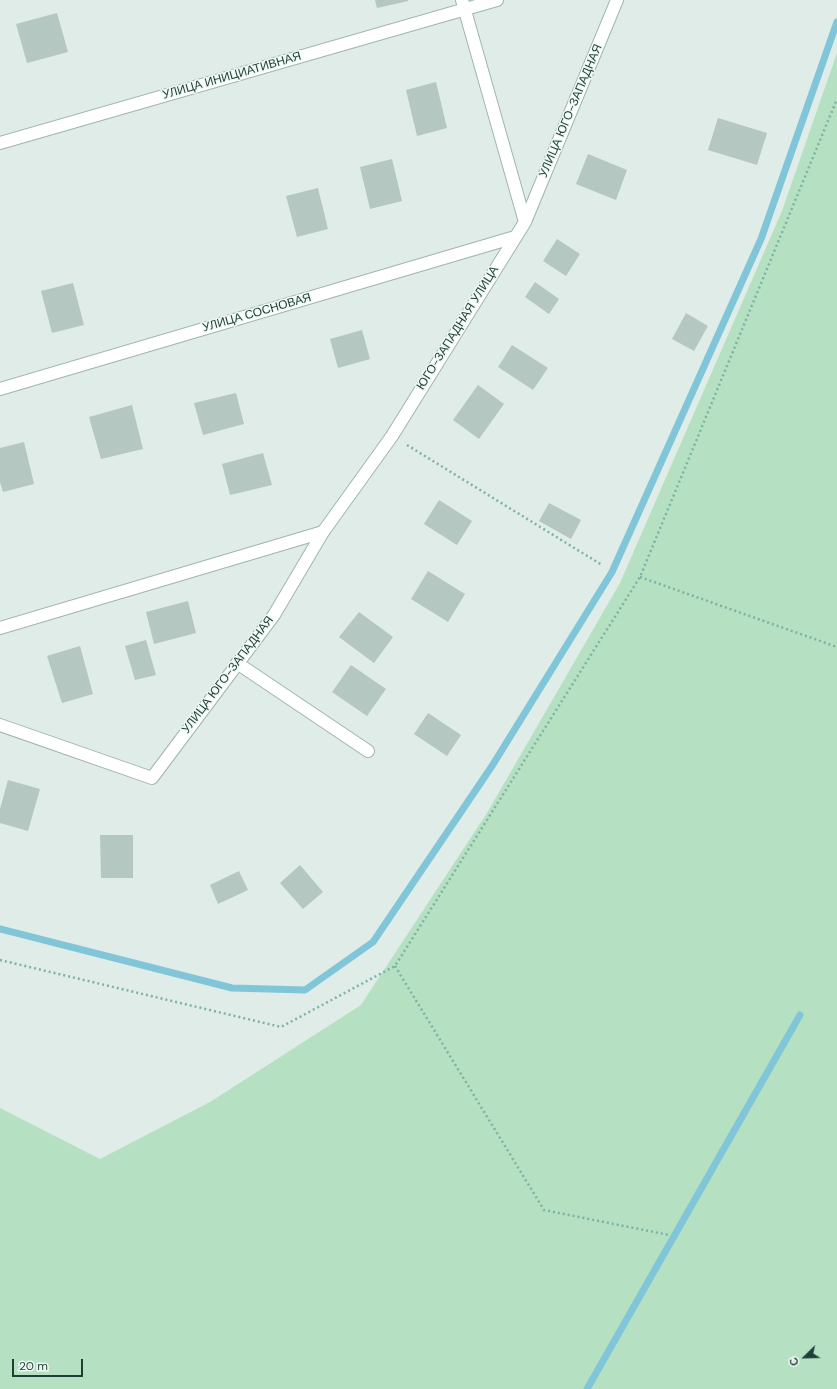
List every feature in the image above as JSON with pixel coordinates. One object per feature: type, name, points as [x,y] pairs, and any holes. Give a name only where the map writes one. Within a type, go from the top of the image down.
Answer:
[{"type":"street","name":"УЛИЦА ИНИЦИАТИВНАЯ","points":[[0,143],[463,5],[497,0]]},
{"type":"street","name":"УЛИЦА ЮГО-ЗАПАДНАЯ","points":[[525,222],[617,0]]},
{"type":"street","points":[[463,5],[525,222]]},
{"type":"street","name":"ЮГО-ЗАПАДНАЯ УЛИЦА","points":[[392,436],[525,222]]},
{"type":"street","name":"УЛИЦА СОСНОВАЯ","points":[[0,389],[515,237]]},
{"type":"street","name":"УЛИЦА ЮГО-ЗАПАДНАЯ","points":[[0,725],[152,778],[274,615],[323,532],[392,436]]},
{"type":"street","points":[[0,628],[323,532]]},
{"type":"street","points":[[237,663],[368,751]]},
{"type":"path","points":[[0,960],[281,1027],[395,966],[640,577],[837,99]]},
{"type":"path","points":[[392,436],[602,565]]},
{"type":"path","points":[[640,577],[837,647]]},
{"type":"path","points":[[395,966],[544,1210],[669,1235]]},
{"type":"green space","points":[[837,53],[837,1389],[0,1389],[0,1108],[100,1159],[210,1102],[361,1005],[487,813],[620,583],[782,211]]},
{"type":"building","points":[[375,0],[408,0],[408,1],[377,8]]},
{"type":"building","points":[[57,13],[68,52],[27,63],[16,24]]},
{"type":"building","points":[[436,82],[447,128],[417,136],[406,90]]},
{"type":"building","points":[[718,118],[767,133],[757,165],[708,150]]},
{"type":"building","points":[[588,154],[627,170],[616,200],[576,184]]},
{"type":"building","points":[[392,159],[402,201],[370,209],[360,167]]},
{"type":"building","points":[[318,188],[328,229],[297,237],[286,196]]},
{"type":"building","points":[[557,239],[580,254],[566,276],[543,261]]},
{"type":"building","points":[[535,282],[559,299],[549,314],[525,297]]},
{"type":"building","points":[[73,283],[84,325],[52,333],[41,291]]},
{"type":"building","points":[[686,313],[708,326],[694,351],[672,339]]},
{"type":"building","points":[[362,330],[370,359],[338,368],[330,339]]},
{"type":"building","points":[[512,345],[548,368],[533,390],[498,367]]},
{"type":"building","points":[[478,385],[504,404],[479,439],[453,420]]},
{"type":"building","points":[[236,393],[244,424],[203,435],[194,403]]},
{"type":"building","points":[[132,405],[143,449],[101,459],[89,417]]},
{"type":"building","points":[[24,442],[34,484],[3,492],[0,482],[0,448]]},
{"type":"building","points":[[263,453],[272,485],[230,495],[222,464]]},
{"type":"building","points":[[439,500],[472,521],[457,545],[424,524]]},
{"type":"building","points":[[549,503],[581,520],[571,539],[539,521]]},
{"type":"building","points":[[428,571],[465,594],[448,622],[411,599]]},
{"type":"building","points":[[188,601],[196,633],[154,644],[146,612]]},
{"type":"building","points":[[359,612],[393,637],[374,663],[339,637]]},
{"type":"building","points":[[146,640],[156,675],[135,680],[125,646]]},
{"type":"building","points":[[80,646],[93,694],[62,703],[47,656]]},
{"type":"building","points":[[351,665],[386,689],[367,716],[332,692]]},
{"type":"building","points":[[428,713],[461,735],[447,756],[414,734]]},
{"type":"building","points":[[8,780],[40,789],[28,831],[0,823],[0,809]]},
{"type":"building","points":[[100,835],[133,835],[133,878],[101,878]]},
{"type":"building","points":[[300,865],[323,892],[303,909],[280,883]]},
{"type":"building","points":[[239,871],[248,890],[218,904],[210,885]]},
{"type":"waterway","points":[[0,929],[232,988],[305,990],[373,942],[492,766],[612,572],[761,239],[837,22]]},
{"type":"waterway","points":[[587,1389],[800,1015]]}]
